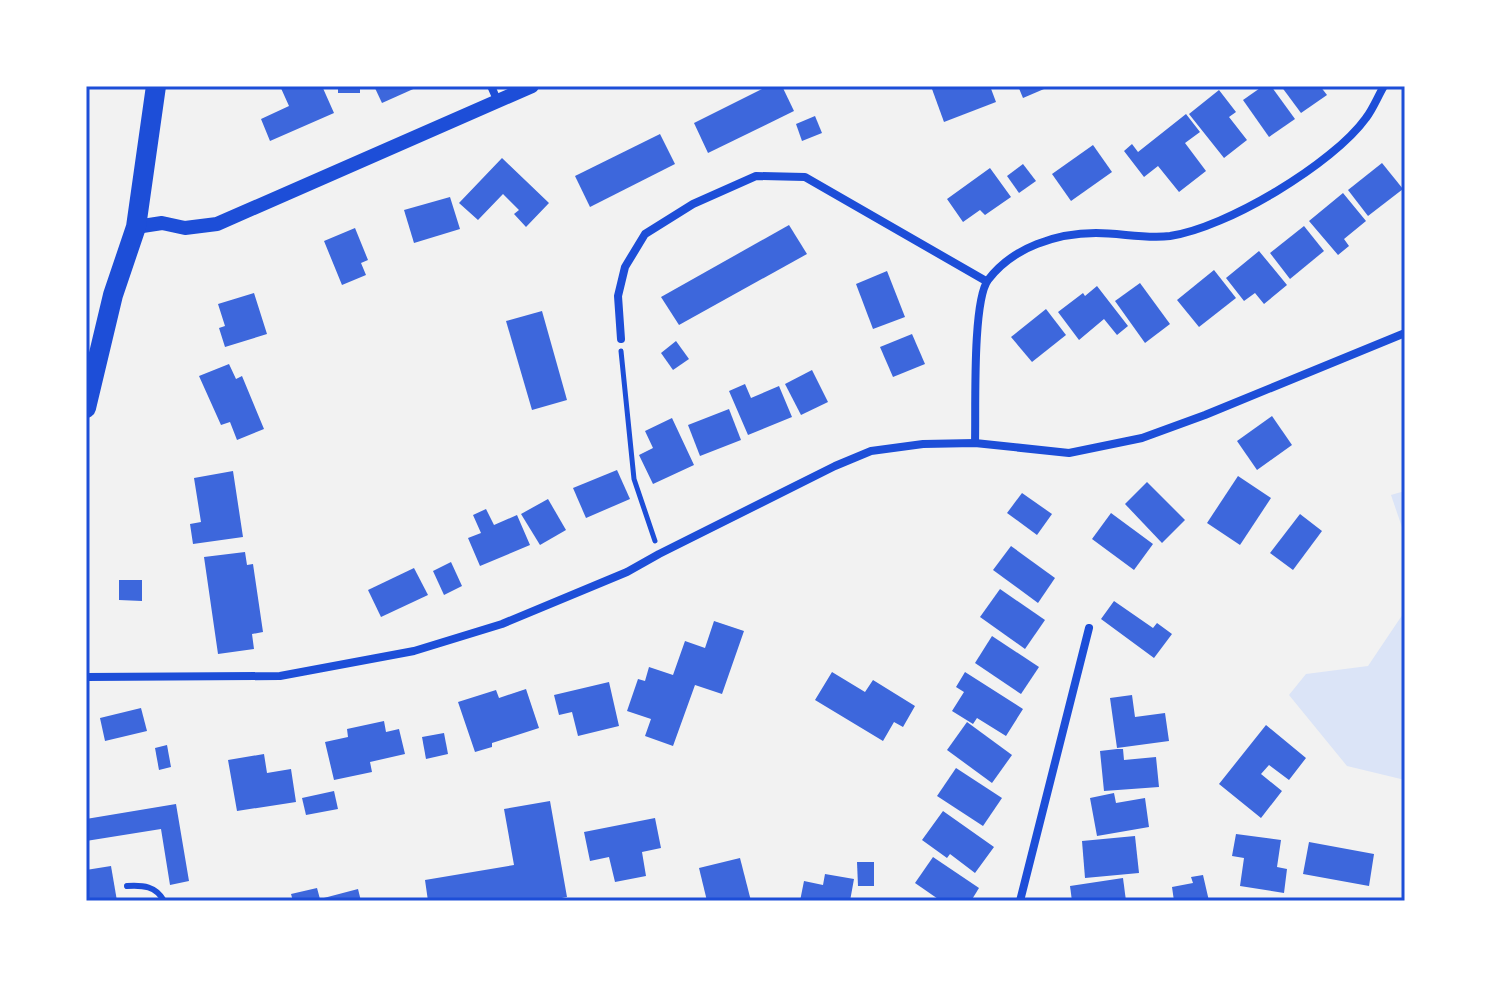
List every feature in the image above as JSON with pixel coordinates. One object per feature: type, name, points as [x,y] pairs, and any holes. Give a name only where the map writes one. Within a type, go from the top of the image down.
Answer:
[{"type":"highway","points":[[86,408],[113,295],[136,227],[156,86]]},
{"type":"street","points":[[491,86],[498,102]]},
{"type":"street","points":[[136,227],[162,223],[185,228],[217,224],[532,86]]},
{"type":"street","points":[[975,443],[977,322],[986,281],[1014,256],[1053,237],[1096,233],[1169,236],[1210,226],[1278,191],[1328,155],[1365,119],[1384,86]]},
{"type":"street","points":[[621,339],[618,296],[625,267],[645,234],[693,204],[756,176],[805,177],[986,281]]},
{"type":"street","points":[[86,677],[280,676],[414,651],[502,624],[627,572],[835,466],[871,451],[923,444],[975,443],[1069,453],[1142,438],[1405,333]]},
{"type":"street","points":[[1020,901],[1089,628]]},
{"type":"lane","points":[[127,886],[159,891],[164,901]]},
{"type":"path","points":[[621,339],[634,479],[659,554]]},
{"type":"shaded area","points":[[1405,491],[1405,536],[1391,495]]},
{"type":"shaded area","points":[[1405,611],[1405,780],[1347,766],[1289,695],[1306,674],[1368,666]]},
{"type":"building","points":[[280,86],[322,86],[334,113],[270,141],[261,119],[289,106]]},
{"type":"building","points":[[338,86],[360,86],[360,93],[338,93]]},
{"type":"building","points":[[374,86],[420,86],[382,103]]},
{"type":"building","points":[[768,86],[782,86],[794,111],[708,153],[694,123]]},
{"type":"building","points":[[940,86],[990,86],[996,102],[944,122],[932,89]]},
{"type":"building","points":[[1018,86],[1051,86],[1023,98]]},
{"type":"building","points":[[1263,86],[1271,86],[1295,119],[1269,137],[1243,100]]},
{"type":"building","points":[[1281,86],[1320,86],[1327,95],[1301,113]]},
{"type":"building","points":[[1219,90],[1236,112],[1229,117],[1247,140],[1224,158],[1189,114]]},
{"type":"building","points":[[1186,114],[1200,132],[1185,143],[1206,171],[1179,192],[1158,166],[1144,177],[1124,151],[1132,144],[1138,152]]},
{"type":"building","points":[[815,116],[822,133],[802,141],[796,124]]},
{"type":"building","points":[[660,134],[675,164],[590,207],[575,176]]},
{"type":"building","points":[[1093,145],[1112,172],[1071,201],[1052,174]]},
{"type":"building","points":[[502,158],[549,203],[526,227],[514,214],[519,210],[503,194],[478,220],[459,203]]},
{"type":"building","points":[[1382,163],[1403,189],[1368,216],[1348,190]]},
{"type":"building","points":[[1023,164],[1036,181],[1019,193],[1007,176]]},
{"type":"building","points":[[990,168],[1011,197],[985,215],[980,210],[963,222],[947,199]]},
{"type":"building","points":[[1343,193],[1366,221],[1344,239],[1349,246],[1338,255],[1309,221]]},
{"type":"building","points":[[450,197],[460,229],[414,243],[404,210]]},
{"type":"building","points":[[789,225],[807,254],[679,325],[661,297]]},
{"type":"building","points":[[1304,226],[1324,251],[1290,279],[1270,253]]},
{"type":"building","points":[[355,228],[368,260],[361,263],[366,275],[342,285],[324,241]]},
{"type":"building","points":[[1259,251],[1287,285],[1264,304],[1255,293],[1244,301],[1226,278]]},
{"type":"building","points":[[1214,270],[1236,298],[1199,327],[1177,300]]},
{"type":"building","points":[[887,271],[905,317],[873,329],[856,284]]},
{"type":"building","points":[[1140,283],[1170,324],[1145,343],[1115,301]]},
{"type":"building","points":[[1097,286],[1128,326],[1117,335],[1104,319],[1079,340],[1058,312]]},
{"type":"building","points":[[254,293],[267,334],[225,347],[219,328],[225,326],[218,304]]},
{"type":"building","points":[[1046,309],[1066,335],[1032,362],[1011,337]]},
{"type":"building","points":[[542,311],[567,400],[532,410],[506,321]]},
{"type":"building","points":[[912,334],[925,364],[893,377],[880,347]]},
{"type":"building","points":[[676,341],[689,359],[673,370],[661,353]]},
{"type":"building","points":[[229,364],[236,379],[242,376],[264,429],[237,440],[230,422],[221,425],[199,376]]},
{"type":"building","points":[[812,370],[828,402],[801,415],[785,384]]},
{"type":"building","points":[[745,384],[751,398],[779,386],[792,417],[748,435],[729,391]]},
{"type":"building","points":[[729,409],[741,440],[700,456],[688,425]]},
{"type":"building","points":[[1272,416],[1292,445],[1257,470],[1237,441]]},
{"type":"building","points":[[672,418],[694,465],[653,484],[639,455],[653,448],[645,431]]},
{"type":"building","points":[[617,470],[630,499],[586,518],[573,488]]},
{"type":"building","points":[[233,471],[243,537],[193,544],[190,524],[201,522],[194,478]]},
{"type":"building","points":[[1238,476],[1271,498],[1240,545],[1207,523]]},
{"type":"building","points":[[1147,482],[1185,520],[1162,543],[1125,504]]},
{"type":"building","points":[[1022,493],[1052,514],[1037,535],[1007,513]]},
{"type":"building","points":[[548,499],[566,530],[540,545],[521,514]]},
{"type":"building","points":[[486,509],[494,525],[517,515],[530,545],[480,566],[468,538],[481,533],[473,515]]},
{"type":"building","points":[[1111,513],[1153,544],[1134,570],[1092,539]]},
{"type":"building","points":[[1300,514],[1322,531],[1293,570],[1270,553]]},
{"type":"building","points":[[1011,546],[1055,578],[1038,603],[993,570]]},
{"type":"building","points":[[245,552],[247,565],[253,564],[263,632],[252,634],[254,649],[218,654],[204,557]]},
{"type":"building","points":[[451,562],[462,586],[444,595],[433,571]]},
{"type":"building","points":[[414,568],[428,595],[381,617],[368,590]]},
{"type":"building","points":[[119,580],[142,580],[142,601],[119,600]]},
{"type":"building","points":[[1000,589],[1045,620],[1025,649],[980,617]]},
{"type":"building","points":[[1114,601],[1153,628],[1157,623],[1172,634],[1154,658],[1101,619]]},
{"type":"building","points":[[714,621],[744,631],[722,694],[695,685],[673,746],[645,736],[651,719],[627,711],[638,679],[645,681],[649,667],[673,675],[685,641],[705,648]]},
{"type":"building","points":[[992,636],[1039,667],[1021,694],[975,663]]},
{"type":"building","points":[[832,672],[865,692],[873,680],[915,706],[903,727],[894,722],[883,741],[815,700]]},
{"type":"building","points":[[965,672],[1023,709],[1006,736],[977,718],[973,724],[952,711],[964,692],[956,687]]},
{"type":"building","points":[[609,682],[619,726],[578,736],[572,712],[559,715],[554,695]]},
{"type":"building","points":[[526,689],[539,728],[492,743],[492,747],[475,752],[458,702],[496,690],[499,698]]},
{"type":"building","points":[[1132,695],[1135,717],[1165,713],[1169,741],[1117,748],[1110,698]]},
{"type":"building","points":[[141,708],[147,731],[105,741],[100,718]]},
{"type":"building","points":[[384,721],[386,732],[399,729],[405,754],[370,762],[372,772],[334,780],[325,742],[348,737],[347,729]]},
{"type":"building","points":[[967,722],[1012,755],[992,783],[947,750]]},
{"type":"building","points":[[1266,725],[1306,758],[1289,780],[1269,765],[1261,774],[1282,791],[1261,818],[1219,784]]},
{"type":"building","points":[[444,733],[448,754],[426,759],[422,737]]},
{"type":"building","points":[[167,745],[171,767],[159,770],[155,748]]},
{"type":"building","points":[[1123,749],[1124,760],[1156,757],[1159,787],[1104,791],[1100,751]]},
{"type":"building","points":[[264,754],[267,773],[291,769],[296,802],[237,811],[228,760]]},
{"type":"building","points":[[956,768],[1002,798],[983,826],[937,796]]},
{"type":"building","points":[[334,791],[338,809],[306,815],[302,798]]},
{"type":"building","points":[[1114,793],[1116,803],[1145,798],[1149,827],[1097,836],[1090,798]]},
{"type":"building","points":[[550,801],[567,897],[546,901],[428,901],[425,880],[514,865],[504,809]]},
{"type":"building","points":[[176,804],[189,881],[170,885],[161,829],[86,841],[86,819]]},
{"type":"building","points":[[943,811],[994,847],[975,873],[950,854],[947,858],[922,840]]},
{"type":"building","points":[[655,818],[661,848],[642,852],[646,876],[615,882],[609,857],[590,861],[584,832]]},
{"type":"building","points":[[1236,834],[1281,840],[1277,867],[1287,869],[1284,893],[1240,886],[1244,858],[1232,856]]},
{"type":"building","points":[[1135,836],[1139,873],[1085,878],[1082,841]]},
{"type":"building","points":[[1309,842],[1374,854],[1369,886],[1303,874]]},
{"type":"building","points":[[933,857],[979,888],[971,901],[941,901],[915,883]]},
{"type":"building","points":[[740,858],[751,901],[707,901],[699,868]]},
{"type":"building","points":[[857,862],[874,862],[874,886],[858,886]]},
{"type":"building","points":[[111,866],[117,901],[86,901],[86,870]]},
{"type":"building","points":[[825,874],[854,879],[850,901],[800,901],[804,881],[823,885]]},
{"type":"building","points":[[1203,875],[1209,901],[1174,901],[1172,887],[1193,883],[1191,877]]},
{"type":"building","points":[[1123,878],[1126,901],[1072,901],[1070,886]]},
{"type":"building","points":[[317,888],[320,899],[358,889],[361,901],[293,901],[291,894]]}]
